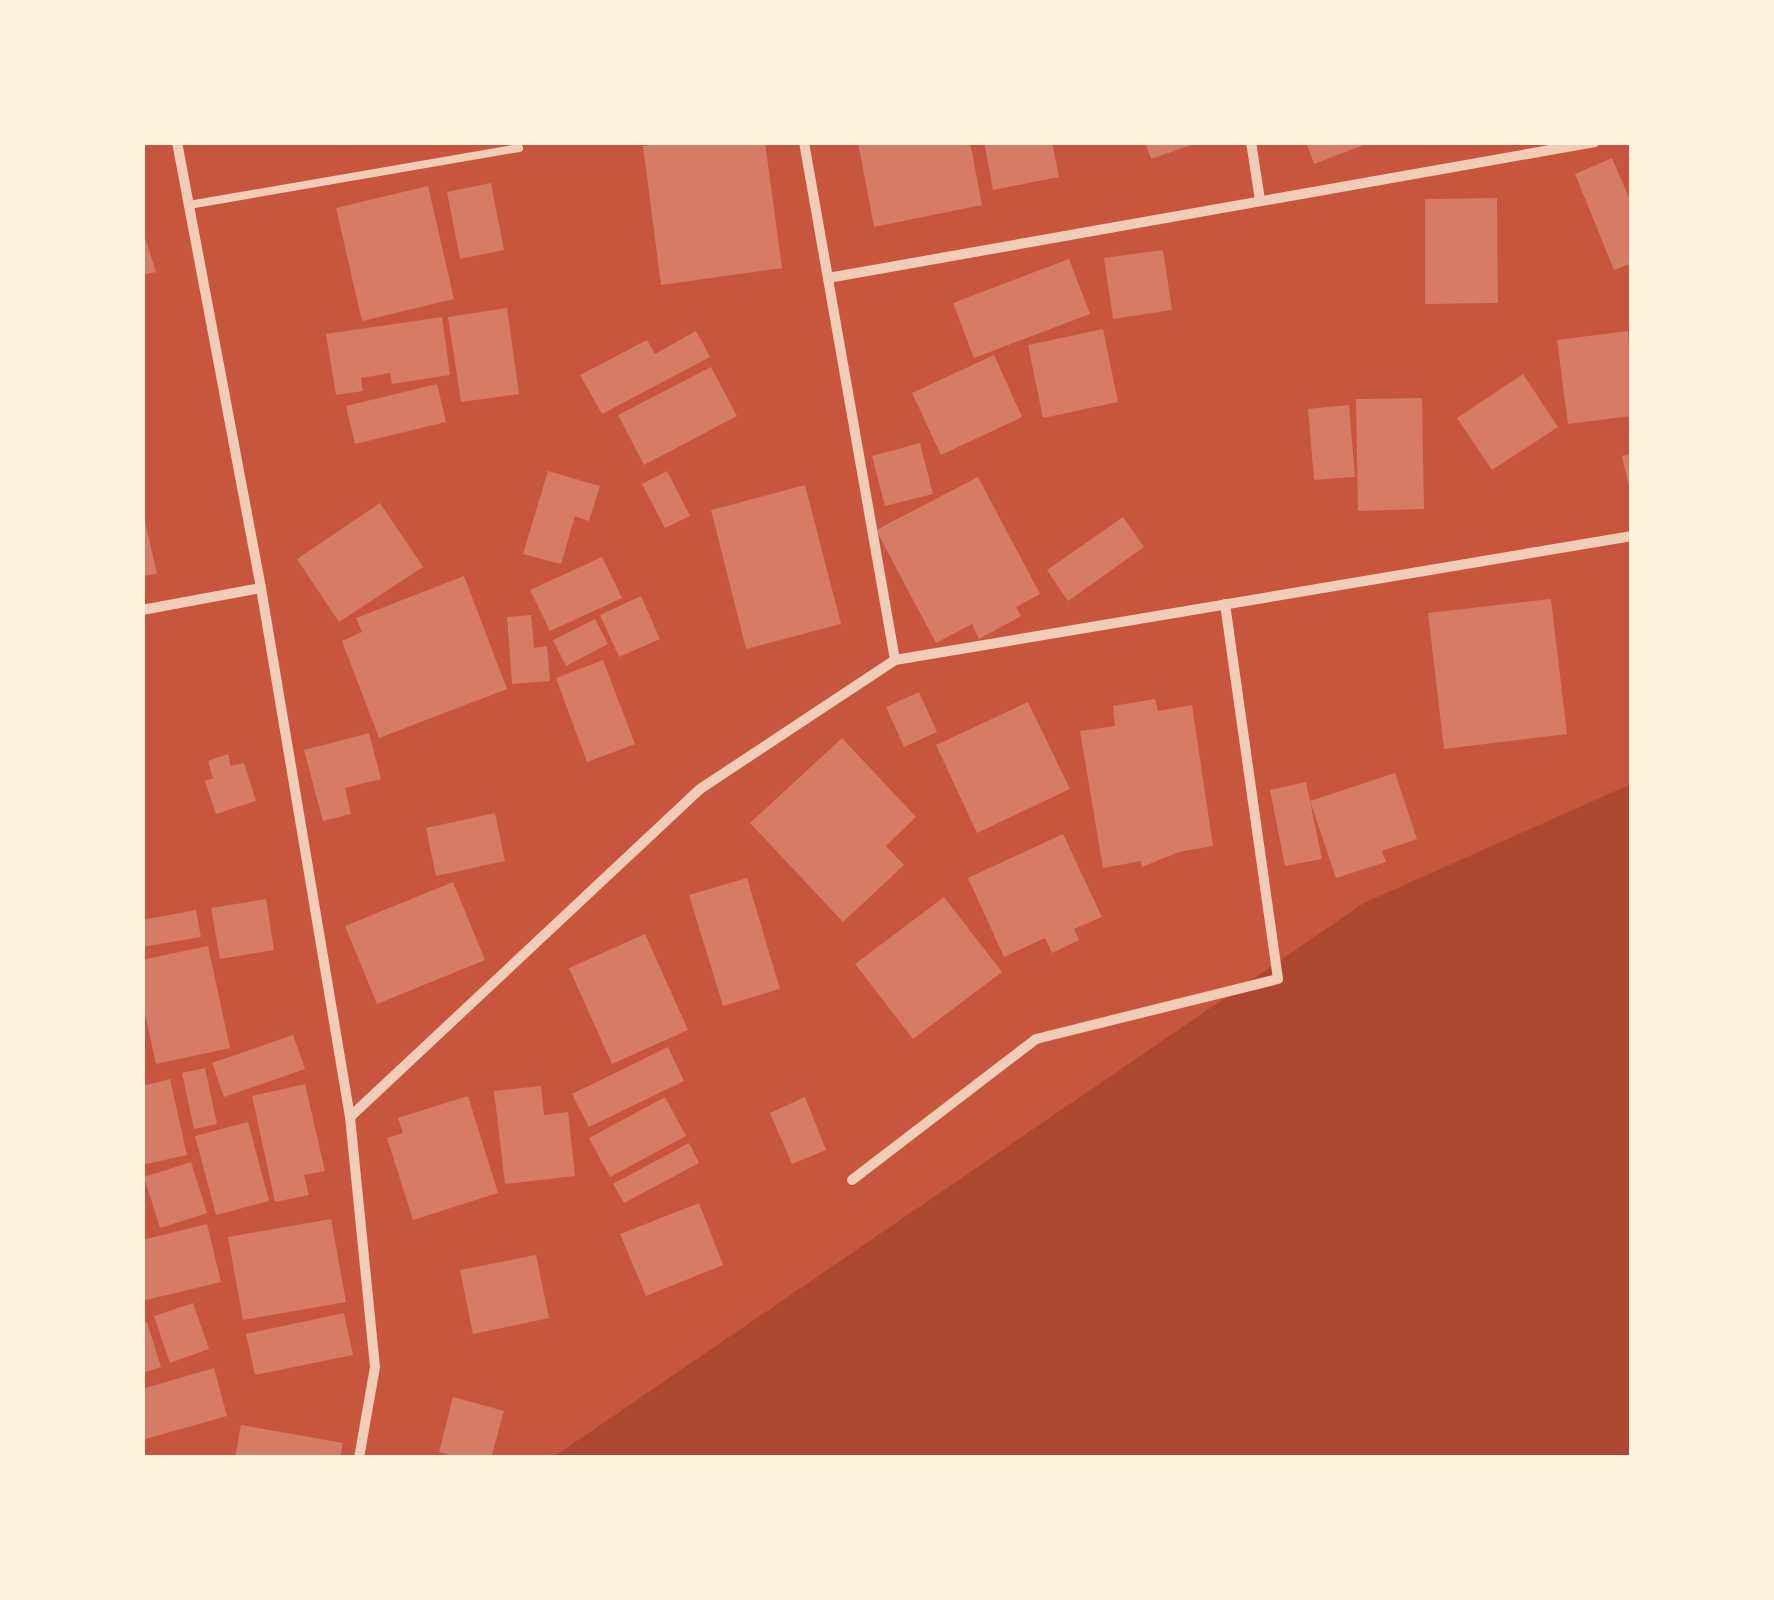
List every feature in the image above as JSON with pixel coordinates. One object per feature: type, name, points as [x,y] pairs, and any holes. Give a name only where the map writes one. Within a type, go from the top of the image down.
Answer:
[{"type":"street","points":[[177,142],[262,588],[350,1117],[375,1368],[359,1458]]},
{"type":"street","points":[[804,142],[895,660]]},
{"type":"street","points":[[1251,142],[1260,200]]},
{"type":"street","points":[[828,278],[1596,142]]},
{"type":"street","points":[[350,1117],[700,789],[895,660],[1632,536]]},
{"type":"street","points":[[142,610],[262,588]]},
{"type":"street","points":[[852,1180],[1036,1039],[1278,979],[1225,604]]},
{"type":"lane","points":[[189,204],[518,148]]},
{"type":"shaded area","points":[[1631,784],[1631,1457],[552,1458],[1364,903]]},
{"type":"building","points":[[668,142],[765,142],[782,268],[661,285],[643,146]]},
{"type":"building","points":[[858,142],[970,142],[982,205],[874,227]]},
{"type":"building","points":[[984,142],[1052,142],[1059,177],[993,190]]},
{"type":"building","points":[[1145,142],[1197,142],[1197,143],[1151,159]]},
{"type":"building","points":[[1306,142],[1369,142],[1369,143],[1314,164]]},
{"type":"building","points":[[1612,158],[1632,205],[1632,263],[1614,270],[1575,174]]},
{"type":"building","points":[[491,183],[504,250],[460,259],[447,192]]},
{"type":"building","points":[[428,186],[454,299],[362,321],[336,208]]},
{"type":"building","points":[[1497,198],[1498,303],[1425,304],[1425,199]]},
{"type":"building","points":[[142,228],[156,272],[142,275]]},
{"type":"building","points":[[1163,250],[1172,310],[1113,319],[1104,258]]},
{"type":"building","points":[[1069,259],[1090,314],[974,358],[953,303]]},
{"type":"building","points":[[507,308],[519,394],[461,402],[448,317]]},
{"type":"building","points":[[442,317],[450,375],[392,384],[390,373],[361,378],[363,391],[336,395],[326,334]]},
{"type":"building","points":[[1103,329],[1118,402],[1043,418],[1028,345]]},
{"type":"building","points":[[696,331],[710,357],[602,414],[580,375],[647,340],[655,354]]},
{"type":"building","points":[[1628,331],[1632,416],[1568,424],[1557,340]]},
{"type":"building","points":[[994,355],[1022,417],[941,455],[912,393]]},
{"type":"building","points":[[711,367],[737,416],[644,465],[618,415]]},
{"type":"building","points":[[1523,374],[1558,427],[1492,470],[1457,418]]},
{"type":"building","points":[[437,384],[446,422],[355,444],[346,406]]},
{"type":"building","points":[[1422,398],[1424,509],[1358,511],[1356,399]]},
{"type":"building","points":[[1349,405],[1355,477],[1314,480],[1308,409]]},
{"type":"building","points":[[920,443],[933,494],[885,506],[872,456]]},
{"type":"building","points":[[1632,454],[1632,490],[1630,491],[1622,456]]},
{"type":"building","points":[[548,471],[600,486],[589,521],[575,516],[561,564],[523,554]]},
{"type":"building","points":[[667,471],[690,516],[665,528],[642,484]]},
{"type":"building","points":[[978,477],[1040,594],[1016,607],[1021,616],[979,639],[972,624],[936,643],[876,530]]},
{"type":"building","points":[[805,485],[841,624],[746,649],[711,510]]},
{"type":"building","points":[[380,503],[423,567],[339,622],[297,559]]},
{"type":"building","points":[[142,508],[157,574],[142,576]]},
{"type":"building","points":[[1123,517],[1144,547],[1068,601],[1047,570]]},
{"type":"building","points":[[602,557],[622,598],[550,631],[530,590]]},
{"type":"building","points":[[464,576],[507,689],[379,738],[342,641],[362,632],[356,618]]},
{"type":"building","points":[[641,596],[660,639],[619,657],[600,615]]},
{"type":"building","points":[[1551,599],[1567,734],[1444,749],[1428,613]]},
{"type":"building","points":[[531,615],[534,648],[547,646],[550,681],[512,684],[507,617]]},
{"type":"building","points":[[595,619],[608,644],[566,666],[553,640]]},
{"type":"building","points":[[603,660],[635,744],[587,762],[556,678]]},
{"type":"building","points":[[919,692],[937,732],[904,747],[886,707]]},
{"type":"building","points":[[1155,699],[1158,711],[1192,705],[1213,846],[1179,852],[1142,867],[1141,861],[1103,868],[1080,731],[1115,726],[1113,706]]},
{"type":"building","points":[[1028,702],[1070,789],[977,833],[936,745]]},
{"type":"building","points":[[369,733],[381,779],[345,788],[351,814],[323,821],[304,750]]},
{"type":"building","points":[[842,738],[916,817],[886,846],[904,865],[843,922],[750,823]]},
{"type":"building","points":[[228,754],[231,766],[244,763],[256,801],[216,814],[205,781],[213,778],[208,761]]},
{"type":"building","points":[[1395,773],[1417,839],[1382,851],[1386,862],[1336,878],[1310,801]]},
{"type":"building","points":[[1306,782],[1322,859],[1285,866],[1270,790]]},
{"type":"building","points":[[495,813],[505,861],[436,876],[426,828]]},
{"type":"building","points":[[1063,834],[1102,917],[1074,929],[1079,940],[1052,953],[1045,938],[1004,957],[968,878]]},
{"type":"building","points":[[747,878],[780,989],[723,1006],[689,895]]},
{"type":"building","points":[[453,882],[485,960],[377,1004],[345,926]]},
{"type":"building","points":[[944,897],[1002,972],[913,1039],[855,964]]},
{"type":"building","points":[[266,899],[274,950],[220,959],[211,908]]},
{"type":"building","points":[[196,910],[201,937],[142,947],[142,920]]},
{"type":"building","points":[[645,934],[688,1030],[612,1064],[569,968]]},
{"type":"building","points":[[208,946],[230,1048],[156,1064],[142,1000],[142,960]]},
{"type":"building","points":[[293,1035],[305,1069],[224,1097],[212,1063]]},
{"type":"building","points":[[668,1047],[684,1081],[589,1127],[572,1094]]},
{"type":"building","points":[[205,1068],[217,1124],[194,1129],[182,1073]]},
{"type":"building","points":[[170,1079],[187,1155],[142,1165],[142,1086]]},
{"type":"building","points":[[305,1084],[325,1171],[304,1175],[309,1195],[275,1202],[252,1096]]},
{"type":"building","points":[[541,1086],[544,1115],[568,1112],[575,1176],[505,1184],[494,1091]]},
{"type":"building","points":[[468,1096],[498,1193],[413,1220],[387,1138],[403,1133],[398,1118]]},
{"type":"building","points":[[665,1097],[686,1136],[610,1177],[589,1138]]},
{"type":"building","points":[[805,1097],[826,1150],[792,1164],[770,1113]]},
{"type":"building","points":[[248,1122],[269,1201],[216,1215],[195,1136]]},
{"type":"building","points":[[689,1143],[699,1163],[624,1203],[613,1184]]},
{"type":"building","points":[[191,1162],[207,1213],[160,1228],[144,1177]]},
{"type":"building","points":[[699,1203],[723,1265],[646,1296],[620,1234]]},
{"type":"building","points":[[331,1219],[346,1302],[243,1320],[228,1237]]},
{"type":"building","points":[[207,1224],[221,1282],[142,1301],[142,1240]]},
{"type":"building","points":[[536,1255],[549,1318],[473,1334],[460,1270]]},
{"type":"building","points":[[193,1303],[209,1349],[170,1363],[154,1316]]},
{"type":"building","points":[[344,1313],[353,1355],[255,1375],[246,1334]]},
{"type":"building","points":[[147,1322],[161,1367],[142,1373],[142,1324]]},
{"type":"building","points":[[214,1368],[227,1416],[142,1440],[142,1389]]},
{"type":"building","points":[[453,1397],[504,1411],[491,1458],[461,1458],[439,1452]]},
{"type":"building","points":[[241,1425],[343,1443],[340,1458],[235,1458]]}]
